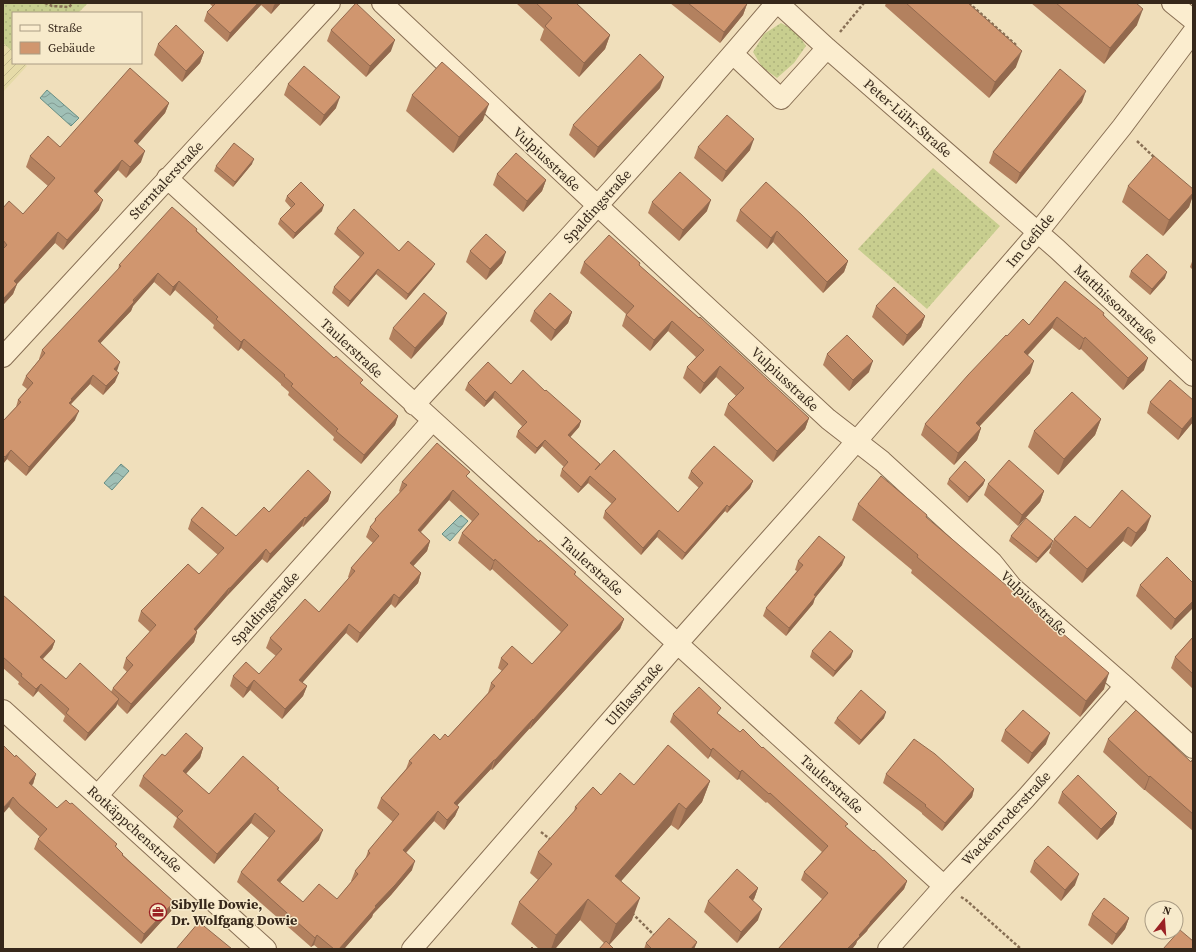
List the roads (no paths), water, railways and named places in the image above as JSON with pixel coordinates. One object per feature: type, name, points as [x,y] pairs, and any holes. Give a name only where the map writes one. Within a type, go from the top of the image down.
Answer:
[{"type":"street","name":"Sterntalerstraße","points":[[3,357],[330,3]]},
{"type":"street","name":"Vulpiusstraße","points":[[382,3],[828,419],[882,461],[992,562],[1012,587],[1193,748]]},
{"type":"street","name":"Spaldingstraße","points":[[414,405],[598,206],[777,3]]},
{"type":"street","name":"Peter-Lühr-Straße","points":[[777,3],[1038,232]]},
{"type":"street","points":[[1172,3],[1193,20]]},
{"type":"street","name":"Im Gefilde","points":[[856,441],[1038,232],[1122,127],[1193,32]]},
{"type":"street","points":[[733,54],[781,99],[827,48]]},
{"type":"street","name":"Taulerstraße","points":[[167,178],[414,405],[944,886]]},
{"type":"street","name":"Matthissonstraße","points":[[1038,232],[1193,376]]},
{"type":"street","name":"Spaldingstraße","points":[[98,796],[432,421]]},
{"type":"street","name":"Ulfilasstraße","points":[[412,949],[856,441]]},
{"type":"street","name":"Wackenroderstraße","points":[[888,949],[1125,686]]},
{"type":"street","name":"Rotkäppchenstraße","points":[[3,710],[266,949]]},
{"type":"water","points":[[47,90],[79,118],[71,126],[40,98]]},
{"type":"water","points":[[121,464],[129,471],[112,490],[104,483]]},
{"type":"water","points":[[461,515],[468,521],[450,541],[442,534]]},
{"type":"place","name":"Sibylle Dowie, Dr. Wolfgang Dowie","points":[[158,912]]}]
